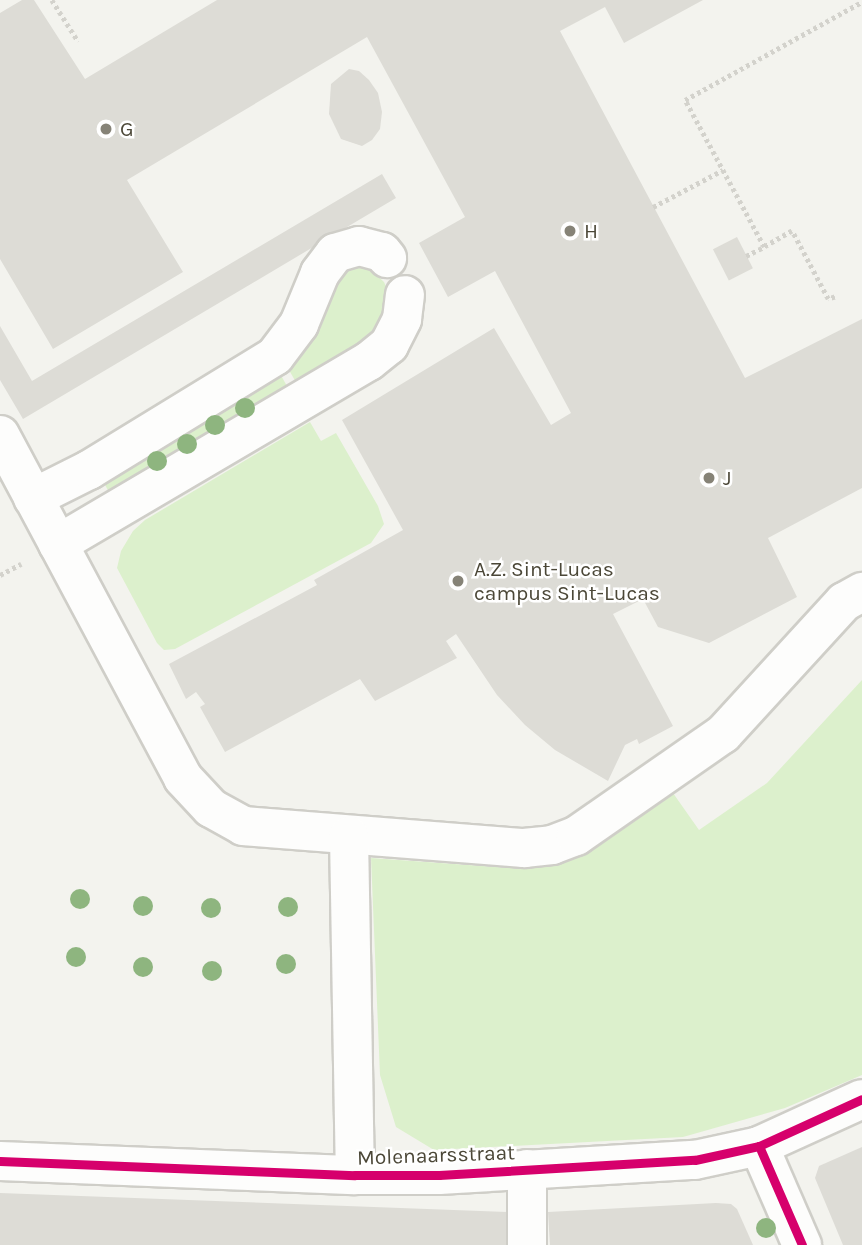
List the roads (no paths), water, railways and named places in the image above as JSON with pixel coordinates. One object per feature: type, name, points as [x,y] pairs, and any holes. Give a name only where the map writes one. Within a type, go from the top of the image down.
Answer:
[{"type":"street","points":[[33,498],[89,470],[275,356],[299,324],[320,273],[335,253],[359,246],[382,252],[387,258]]},
{"type":"street","points":[[58,544],[369,360],[389,345],[402,319],[405,295]]},
{"type":"street","points":[[0,435],[183,778],[211,808],[243,827],[524,848],[552,845],[576,836],[723,734],[844,602],[862,592]]},
{"type":"street","points":[[349,836],[355,1175]]},
{"type":"street","name":"Molenaarsstraat","points":[[0,1161],[355,1175],[439,1175],[695,1160],[759,1146],[862,1099]]},
{"type":"street","points":[[759,1146],[802,1245]]},
{"type":"street","points":[[527,1169],[527,1245]]},
{"type":"place","name":"G","points":[[106,129]]},
{"type":"place","name":"H","points":[[570,231]]},
{"type":"place","name":"J","points":[[709,478]]},
{"type":"place","name":"A.Z. Sint-Lucas campus Sint-Lucas","points":[[458,581]]}]
